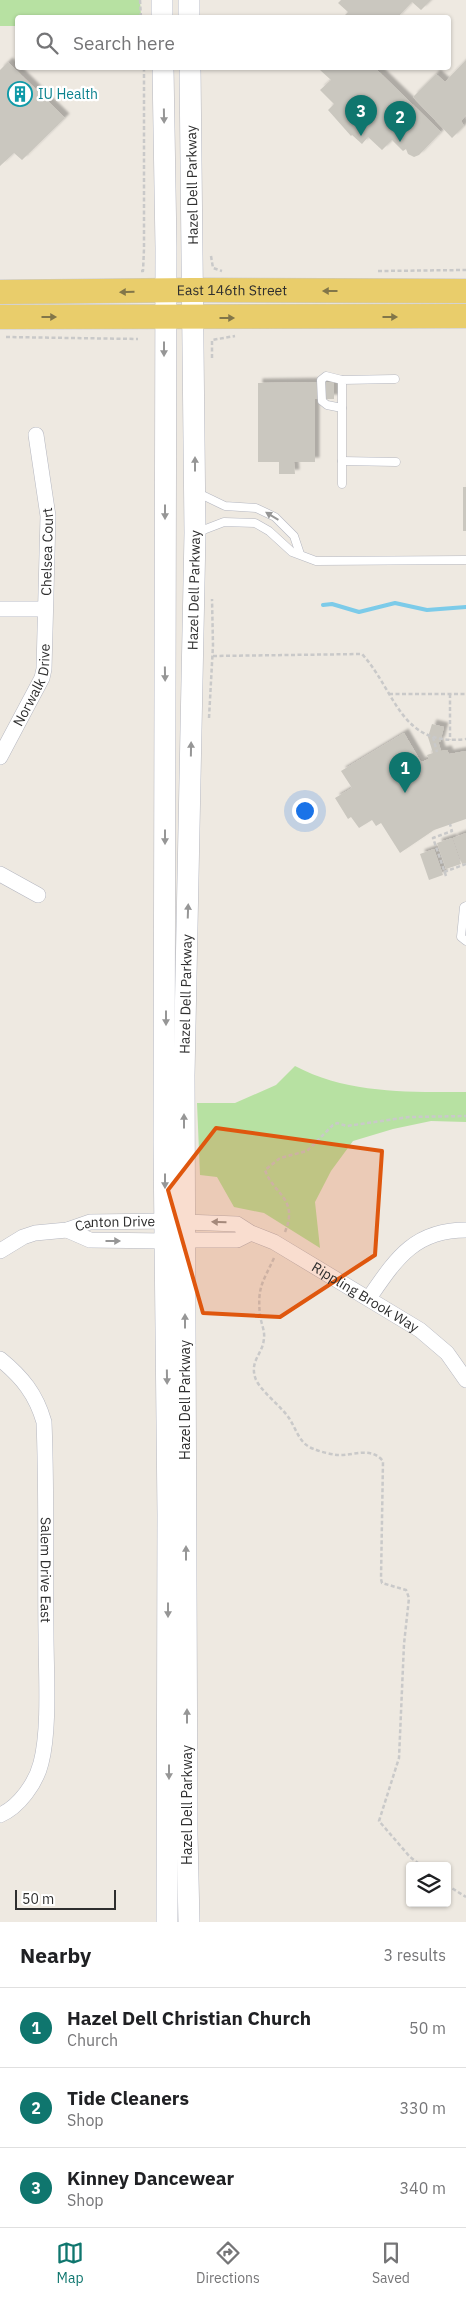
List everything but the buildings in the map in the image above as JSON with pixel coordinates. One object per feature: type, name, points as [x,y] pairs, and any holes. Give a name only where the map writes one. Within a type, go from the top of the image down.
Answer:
[{"type":"main road","points":[[162,0],[162,15]]},
{"type":"main road","points":[[188,0],[189,15]]},
{"type":"main road","name":"Hazel Dell Parkway","points":[[163,70],[175,1234],[189,1922]]},
{"type":"main road","name":"Hazel Dell Parkway","points":[[168,1922],[168,1622],[175,1234],[184,1075],[195,533],[190,70]]},
{"type":"main road","name":"East 146th Street","points":[[0,292],[165,292],[193,290],[466,291]]},
{"type":"main road","name":"East 146th Street","points":[[0,317],[466,316]]},
{"type":"street","name":"Chelsea Court","points":[[36,435],[48,516],[44,609]]},
{"type":"street","points":[[0,609],[44,609]]},
{"type":"street","name":"Norwalk Drive","points":[[0,756],[42,678],[44,669],[44,609]]},
{"type":"street","points":[[0,874],[38,895]]},
{"type":"street","name":"Canton Drive","points":[[0,1251],[23,1237],[35,1233],[67,1230],[90,1240],[175,1234]]},
{"type":"street","points":[[369,1298],[390,1268],[411,1246],[438,1233],[466,1230]]},
{"type":"street","name":"Rippling Brook Way","points":[[175,1234],[237,1240],[251,1234],[280,1245],[432,1338],[447,1353],[466,1380]]},
{"type":"street","name":"Salem Drive East","points":[[0,1359],[19,1375],[29,1387],[39,1404],[44,1422],[45,1745],[40,1765],[25,1794],[9,1811],[0,1815]]},
{"type":"lane","points":[[342,408],[327,405],[322,401],[321,380],[326,376],[342,380],[395,379]]},
{"type":"lane","points":[[342,380],[342,484]]},
{"type":"lane","points":[[342,461],[396,462]]},
{"type":"lane","points":[[195,492],[225,506],[256,508],[274,517],[294,536],[300,554]]},
{"type":"lane","points":[[195,533],[224,522],[255,523],[269,531],[285,547],[316,561],[466,560]]},
{"type":"lane","points":[[466,906],[464,908],[461,937],[466,941]]},
{"type":"path","points":[[140,0],[141,15]]},
{"type":"path","points":[[143,271],[144,70]]},
{"type":"path","points":[[0,337],[138,339]]},
{"type":"path","points":[[212,590],[213,645]]},
{"type":"path","points":[[213,656],[362,654],[374,667],[399,712],[414,727],[425,735],[450,741],[466,739]]},
{"type":"path","points":[[389,694],[466,694]]},
{"type":"path","points":[[450,694],[450,741]]},
{"type":"path","points":[[433,737],[437,752]]},
{"type":"path","points":[[446,876],[433,838],[452,831],[450,824]]},
{"type":"path","points":[[444,872],[466,864]]},
{"type":"path","points":[[417,1862],[379,1822],[399,1758],[404,1644],[409,1598],[406,1590],[382,1583],[381,1579],[383,1461],[371,1452],[337,1455],[312,1449],[300,1439],[290,1419],[278,1403],[259,1387],[255,1378],[255,1358],[260,1352],[264,1338],[259,1298],[261,1284],[287,1229],[289,1216],[287,1200],[267,1176],[265,1170],[280,1158],[307,1151],[337,1123],[347,1126],[393,1118],[466,1116]]},
{"type":"path","points":[[451,1888],[466,1897]]},
{"type":"highlighted area","points":[[216,1128],[382,1151],[375,1255],[280,1317],[203,1313],[168,1190]]},
{"type":"green space","points":[[0,0],[140,0],[141,15],[15,15],[15,26],[0,26]]},
{"type":"green space","points":[[295,1066],[315,1075],[357,1087],[400,1091],[466,1092],[466,1122],[431,1121],[393,1129],[353,1141],[331,1171],[315,1202],[320,1248],[264,1213],[234,1207],[217,1177],[200,1175],[197,1103],[235,1103],[276,1085]]},
{"type":"waterway","points":[[323,605],[332,604],[359,612],[395,603],[427,610],[466,607]]},
{"type":"place","name":"IU Health","points":[[20,94]]},
{"type":"place","name":"Kinney Dancewear","points":[[361,136]]},
{"type":"place","name":"Tide Cleaners","points":[[400,142]]},
{"type":"place","name":"Hazel Dell Christian Church","points":[[405,793]]}]
